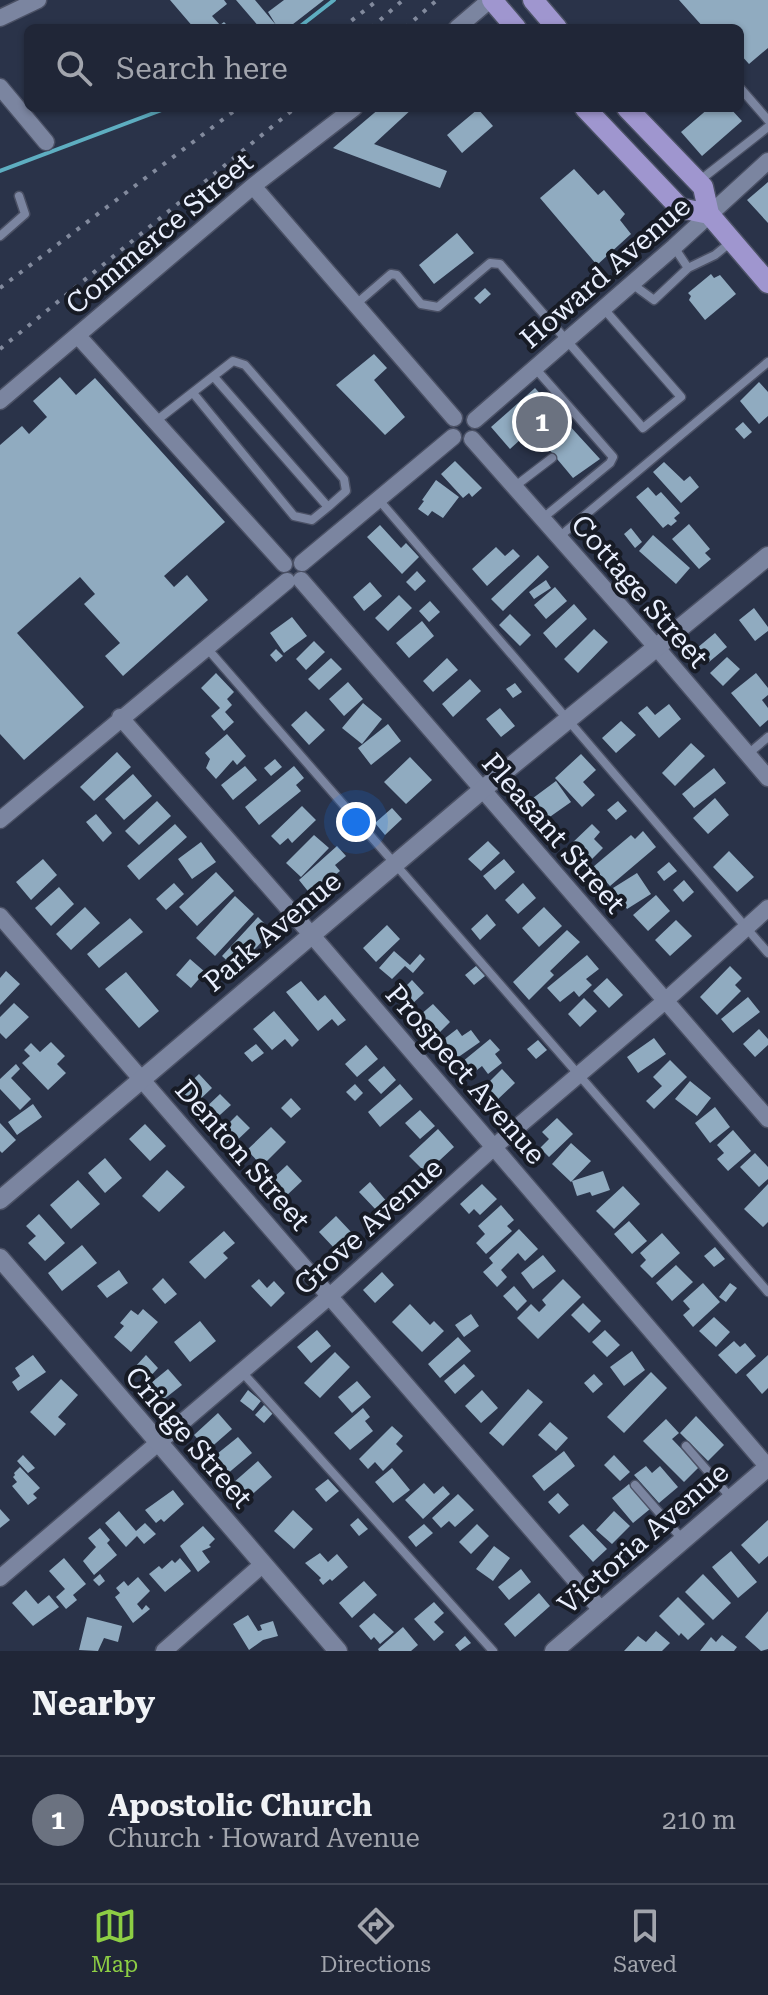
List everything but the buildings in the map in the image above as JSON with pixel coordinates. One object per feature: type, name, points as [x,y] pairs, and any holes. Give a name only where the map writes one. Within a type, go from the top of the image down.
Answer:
[{"type":"main road","points":[[491,0],[512,24]]},
{"type":"main road","points":[[533,0],[554,24]]},
{"type":"main road","points":[[589,112],[680,208],[709,214]]},
{"type":"main road","points":[[631,112],[703,187],[709,214],[768,283]]},
{"type":"street","points":[[0,18],[38,0]]},
{"type":"street","points":[[461,24],[491,0]]},
{"type":"street","points":[[0,87],[46,142]]},
{"type":"street","name":"Commerce Street","points":[[0,401],[253,186],[349,112]]},
{"type":"street","name":"Howard Avenue","points":[[475,420],[768,161]]},
{"type":"street","points":[[253,186],[454,418]]},
{"type":"street","name":"Pleasant Street","points":[[78,336],[293,572],[768,1119]]},
{"type":"street","points":[[467,415],[475,420],[477,432],[472,439],[463,442],[453,437],[450,426],[454,418],[467,415]]},
{"type":"street","points":[[0,820],[453,437]]},
{"type":"street","name":"Cottage Street","points":[[472,439],[768,778]]},
{"type":"street","name":"Park Avenue","points":[[0,1200],[396,862],[768,556]]},
{"type":"street","name":"Prospect Avenue","points":[[120,717],[311,934],[768,1467]]},
{"type":"street","name":"Grove Avenue","points":[[0,1578],[330,1296],[494,1147],[768,908]]},
{"type":"street","name":"Denton Street","points":[[0,916],[602,1611]]},
{"type":"street","name":"Cridge Street","points":[[0,1258],[338,1651]]},
{"type":"street","name":"Victoria Avenue","points":[[554,1651],[768,1467]]},
{"type":"street","points":[[164,1651],[262,1565]]},
{"type":"lane","points":[[744,92],[768,120]]},
{"type":"lane","points":[[698,182],[768,127]]},
{"type":"lane","points":[[0,236],[25,214],[19,196]]},
{"type":"lane","points":[[632,284],[654,300],[688,268],[715,255],[732,241]]},
{"type":"lane","points":[[674,247],[688,268]]},
{"type":"lane","points":[[355,305],[391,274],[397,275],[421,304],[438,307],[490,263],[500,264],[643,428],[681,397],[603,309]]},
{"type":"lane","points":[[156,421],[233,361],[245,365],[344,479],[346,491],[312,520],[294,516],[193,393]]},
{"type":"lane","points":[[558,537],[768,362]]},
{"type":"lane","points":[[535,368],[613,457],[610,463],[542,519]]},
{"type":"lane","points":[[214,377],[328,507]]},
{"type":"lane","points":[[514,487],[552,458]]},
{"type":"lane","points":[[379,500],[768,953]]},
{"type":"lane","points":[[206,646],[768,1292]]},
{"type":"lane","points":[[748,754],[768,737]]},
{"type":"lane","points":[[242,1372],[493,1651]]},
{"type":"lane","points":[[686,1446],[731,1499]]},
{"type":"lane","points":[[635,1485],[683,1540]]},
{"type":"waterway","points":[[303,24],[334,0]]},
{"type":"waterway","points":[[0,171],[156,112]]},
{"type":"railway","points":[[347,24],[378,0]]},
{"type":"railway","points":[[376,24],[403,0]]},
{"type":"railway","points":[[410,24],[437,0]]},
{"type":"railway","points":[[0,288],[233,112]]},
{"type":"railway","points":[[0,349],[290,112]]},
{"type":"place","name":"Apostolic Church","points":[[542,422]]}]
